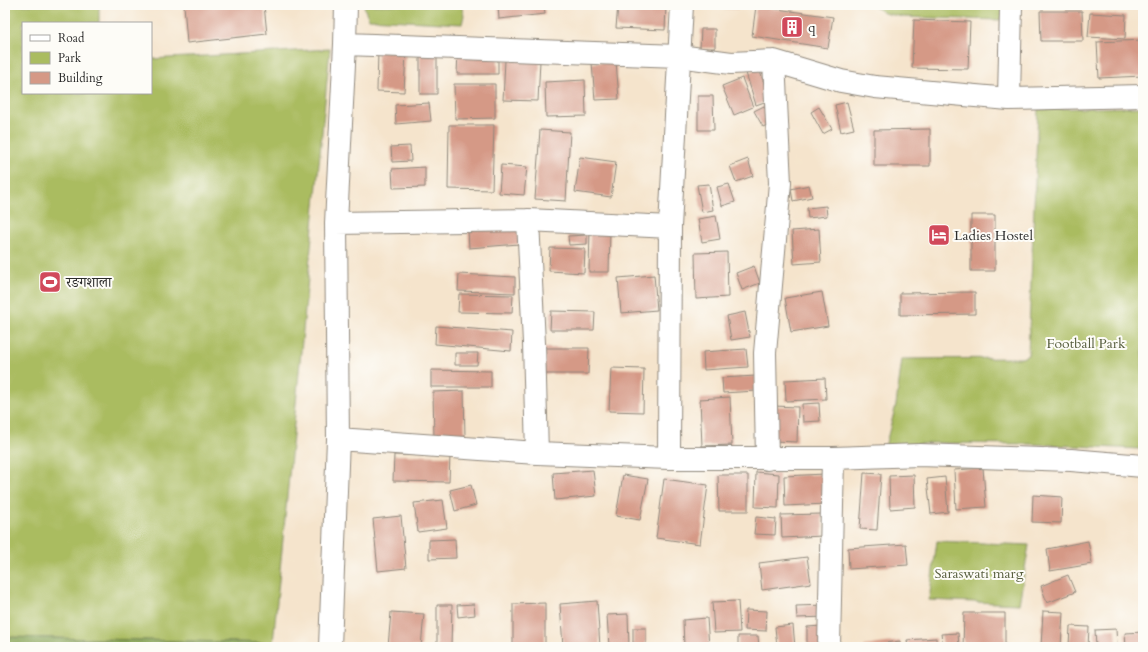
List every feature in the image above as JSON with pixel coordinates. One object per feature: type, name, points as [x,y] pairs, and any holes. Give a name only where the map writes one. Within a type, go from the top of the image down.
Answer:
[{"type":"street","points":[[330,647],[338,439],[336,223],[346,5]]},
{"type":"street","points":[[668,458],[670,227],[682,5]]},
{"type":"street","points":[[1009,99],[1011,5]]},
{"type":"street","points":[[345,44],[679,56],[731,63],[774,61],[841,81],[875,87],[1009,99],[1143,96]]},
{"type":"street","points":[[767,459],[765,353],[780,183],[774,61]]},
{"type":"street","points":[[336,223],[528,220],[670,227]]},
{"type":"street","points":[[528,220],[534,343],[537,453]]},
{"type":"street","points":[[338,439],[537,453],[668,458],[767,459],[920,455],[1071,460],[1143,466]]},
{"type":"street","points":[[829,647],[833,458]]},
{"type":"green space","points":[[5,5],[99,5],[99,22],[22,22],[22,94],[152,94],[152,59],[330,49],[273,643],[5,637]]},
{"type":"green space","points":[[364,5],[461,5],[464,15],[462,24],[369,19]]},
{"type":"green space","points":[[872,5],[1008,5],[1001,20],[903,17],[884,13]]},
{"type":"green space","name":"Football Park","points":[[1143,107],[1143,376],[1140,449],[1030,444],[933,443],[885,447],[896,405],[902,359],[1022,358],[1028,355],[1038,109]]},
{"type":"green space","name":"Saraswati marg","points":[[937,541],[1029,545],[1019,604],[929,600]]},
{"type":"green space","points":[[5,637],[273,643],[273,647],[5,647]]},
{"type":"building","points":[[184,5],[264,5],[267,34],[187,43]]},
{"type":"building","points":[[498,5],[544,5],[545,14],[499,19]]},
{"type":"building","points":[[618,5],[666,5],[665,30],[616,28]]},
{"type":"building","points":[[704,5],[738,5],[738,9],[704,8]]},
{"type":"building","name":"q","points":[[756,6],[833,17],[828,48],[752,36]]},
{"type":"building","points":[[1040,11],[1082,11],[1083,41],[1041,41]]},
{"type":"building","points":[[1090,13],[1126,15],[1125,39],[1088,37]]},
{"type":"building","points":[[914,20],[970,22],[968,69],[912,68]]},
{"type":"building","points":[[701,29],[715,29],[715,48],[700,48]]},
{"type":"building","points":[[1143,40],[1143,76],[1099,78],[1097,42]]},
{"type":"building","points":[[378,51],[406,51],[404,92],[377,91]]},
{"type":"building","points":[[458,51],[498,52],[498,74],[457,74]]},
{"type":"building","points":[[420,53],[437,53],[437,94],[420,94]]},
{"type":"building","points":[[505,60],[540,61],[538,101],[503,100]]},
{"type":"building","points":[[616,61],[619,99],[595,100],[592,63]]},
{"type":"building","points":[[759,69],[770,100],[756,105],[746,73]]},
{"type":"building","points":[[742,78],[753,107],[734,115],[722,86]]},
{"type":"building","points":[[585,80],[586,116],[546,117],[545,82]]},
{"type":"building","points":[[454,84],[495,84],[495,118],[455,119]]},
{"type":"building","points":[[698,96],[713,96],[714,130],[698,130]]},
{"type":"building","points":[[847,102],[854,129],[841,132],[835,105]]},
{"type":"building","points":[[429,103],[431,121],[396,124],[395,105]]},
{"type":"building","points":[[764,106],[772,122],[763,127],[754,111]]},
{"type":"building","points":[[819,107],[832,129],[823,134],[811,112]]},
{"type":"building","points":[[449,125],[494,125],[492,190],[448,189]]},
{"type":"building","points":[[930,129],[930,166],[874,166],[874,130]]},
{"type":"building","points":[[540,130],[570,132],[566,201],[535,199]]},
{"type":"building","points":[[410,146],[411,161],[392,162],[391,147]]},
{"type":"building","points":[[580,157],[616,162],[611,197],[575,192]]},
{"type":"building","points":[[748,159],[753,176],[736,182],[730,166]]},
{"type":"building","points":[[501,165],[527,167],[524,195],[499,193]]},
{"type":"building","points":[[425,167],[425,187],[393,188],[392,169]]},
{"type":"building","points":[[709,184],[713,210],[702,212],[697,185]]},
{"type":"building","points":[[729,184],[735,202],[722,206],[717,187]]},
{"type":"building","points":[[809,185],[812,197],[793,201],[791,189]]},
{"type":"building","points":[[826,206],[827,216],[808,218],[807,208]]},
{"type":"building","points":[[971,215],[995,215],[995,271],[971,271]]},
{"type":"building","points":[[716,216],[720,239],[702,242],[698,219]]},
{"type":"building","points":[[517,226],[519,244],[469,248],[468,230]]},
{"type":"building","points":[[590,229],[610,230],[609,272],[589,272]]},
{"type":"building","points":[[819,229],[821,262],[794,264],[792,231]]},
{"type":"building","points":[[587,235],[587,244],[569,245],[568,236]]},
{"type":"building","points":[[550,248],[585,249],[584,273],[549,271]]},
{"type":"building","points":[[727,252],[728,297],[696,299],[695,253]]},
{"type":"building","points":[[754,266],[760,283],[742,290],[736,273]]},
{"type":"building","points":[[459,274],[515,277],[515,293],[458,291]]},
{"type":"building","points":[[654,275],[657,310],[621,313],[618,278]]},
{"type":"building","points":[[822,292],[828,326],[791,332],[785,298]]},
{"type":"building","points":[[975,292],[975,314],[900,315],[900,293]]},
{"type":"building","points":[[459,294],[513,295],[512,313],[458,312]]},
{"type":"building","points":[[551,311],[595,312],[594,330],[550,330]]},
{"type":"building","points":[[745,312],[750,337],[731,340],[727,316]]},
{"type":"building","points":[[436,326],[512,332],[511,351],[435,344]]},
{"type":"building","points":[[537,348],[589,348],[588,374],[537,374]]},
{"type":"building","points":[[746,349],[748,367],[704,370],[703,352]]},
{"type":"building","points":[[455,353],[478,353],[477,365],[455,365]]},
{"type":"building","points":[[611,368],[644,369],[643,412],[609,411]]},
{"type":"building","points":[[431,370],[491,371],[491,387],[431,387]]},
{"type":"building","points":[[756,376],[756,391],[723,393],[722,378]]},
{"type":"building","points":[[825,378],[826,399],[786,401],[785,380]]},
{"type":"building","points":[[464,391],[465,437],[434,438],[433,392]]},
{"type":"building","points":[[730,397],[732,445],[702,446],[700,399]]},
{"type":"building","points":[[819,403],[820,421],[803,422],[802,404]]},
{"type":"building","points":[[774,406],[798,407],[797,442],[773,441]]},
{"type":"building","points":[[394,455],[450,456],[449,482],[393,481]]},
{"type":"building","points":[[983,468],[986,507],[956,509],[954,470]]},
{"type":"building","points":[[593,470],[596,496],[555,500],[553,473]]},
{"type":"building","points":[[756,472],[779,474],[778,508],[755,507]]},
{"type":"building","points":[[864,473],[881,474],[877,530],[860,529]]},
{"type":"building","points":[[825,474],[826,504],[785,506],[784,476]]},
{"type":"building","points":[[623,475],[648,479],[640,520],[616,516]]},
{"type":"building","points":[[718,475],[748,475],[748,511],[719,511]]},
{"type":"building","points":[[914,475],[915,507],[890,509],[889,476]]},
{"type":"building","points":[[945,477],[948,512],[931,514],[927,479]]},
{"type":"building","points":[[664,479],[708,485],[700,544],[656,538]]},
{"type":"building","points":[[471,485],[476,505],[455,511],[450,490]]},
{"type":"building","points":[[1033,495],[1062,497],[1061,523],[1032,522]]},
{"type":"building","points":[[443,500],[447,528],[418,532],[414,503]]},
{"type":"building","points":[[822,514],[823,536],[782,538],[781,515]]},
{"type":"building","points":[[401,516],[406,568],[378,571],[373,519]]},
{"type":"building","points":[[756,517],[776,519],[775,535],[754,534]]},
{"type":"building","points":[[455,539],[456,558],[429,559],[429,540]]},
{"type":"building","points":[[1088,541],[1092,564],[1050,571],[1047,549]]},
{"type":"building","points":[[906,544],[908,565],[849,569],[848,548]]},
{"type":"building","points":[[807,557],[811,583],[762,590],[759,563]]},
{"type":"building","points":[[1068,575],[1075,592],[1047,603],[1041,586]]},
{"type":"building","points":[[597,601],[600,647],[563,647],[560,604]]},
{"type":"building","points":[[738,601],[740,632],[714,633],[712,602]]},
{"type":"building","points":[[545,603],[545,647],[513,647],[513,604]]},
{"type":"building","points":[[474,604],[475,615],[458,617],[457,605]]},
{"type":"building","points":[[437,605],[452,605],[451,647],[437,647]]},
{"type":"building","points":[[826,605],[826,617],[797,618],[796,606]]},
{"type":"building","points":[[746,610],[767,611],[766,631],[745,630]]},
{"type":"building","points":[[1043,611],[1063,612],[1061,647],[1041,647]]},
{"type":"building","points":[[391,612],[424,614],[421,647],[388,647]]},
{"type":"building","points":[[964,613],[1005,613],[1005,647],[963,647]]},
{"type":"building","points":[[628,614],[629,647],[609,647],[607,615]]},
{"type":"building","points":[[707,618],[709,647],[684,647],[683,620]]},
{"type":"building","points":[[793,625],[795,647],[777,647],[775,627]]},
{"type":"building","points":[[822,626],[822,647],[807,647],[807,627]]},
{"type":"building","points":[[1070,626],[1089,627],[1088,647],[1069,646]]},
{"type":"building","points":[[633,628],[646,628],[646,647],[633,647]]},
{"type":"building","points":[[1116,629],[1117,647],[1096,647],[1095,630]]},
{"type":"building","points":[[1143,632],[1143,647],[1126,647],[1125,633]]},
{"type":"building","points":[[958,633],[959,647],[943,647],[941,634]]},
{"type":"building","points":[[738,636],[758,636],[759,647],[738,647]]},
{"type":"building","points":[[936,638],[936,647],[908,647],[907,640]]},
{"type":"building","points":[[900,641],[900,647],[864,646]]},
{"type":"place","name":"q","points":[[792,27]]},
{"type":"place","name":"Ladies Hostel","points":[[939,235]]},
{"type":"place","name":"रङगशाला","points":[[50,282]]}]
